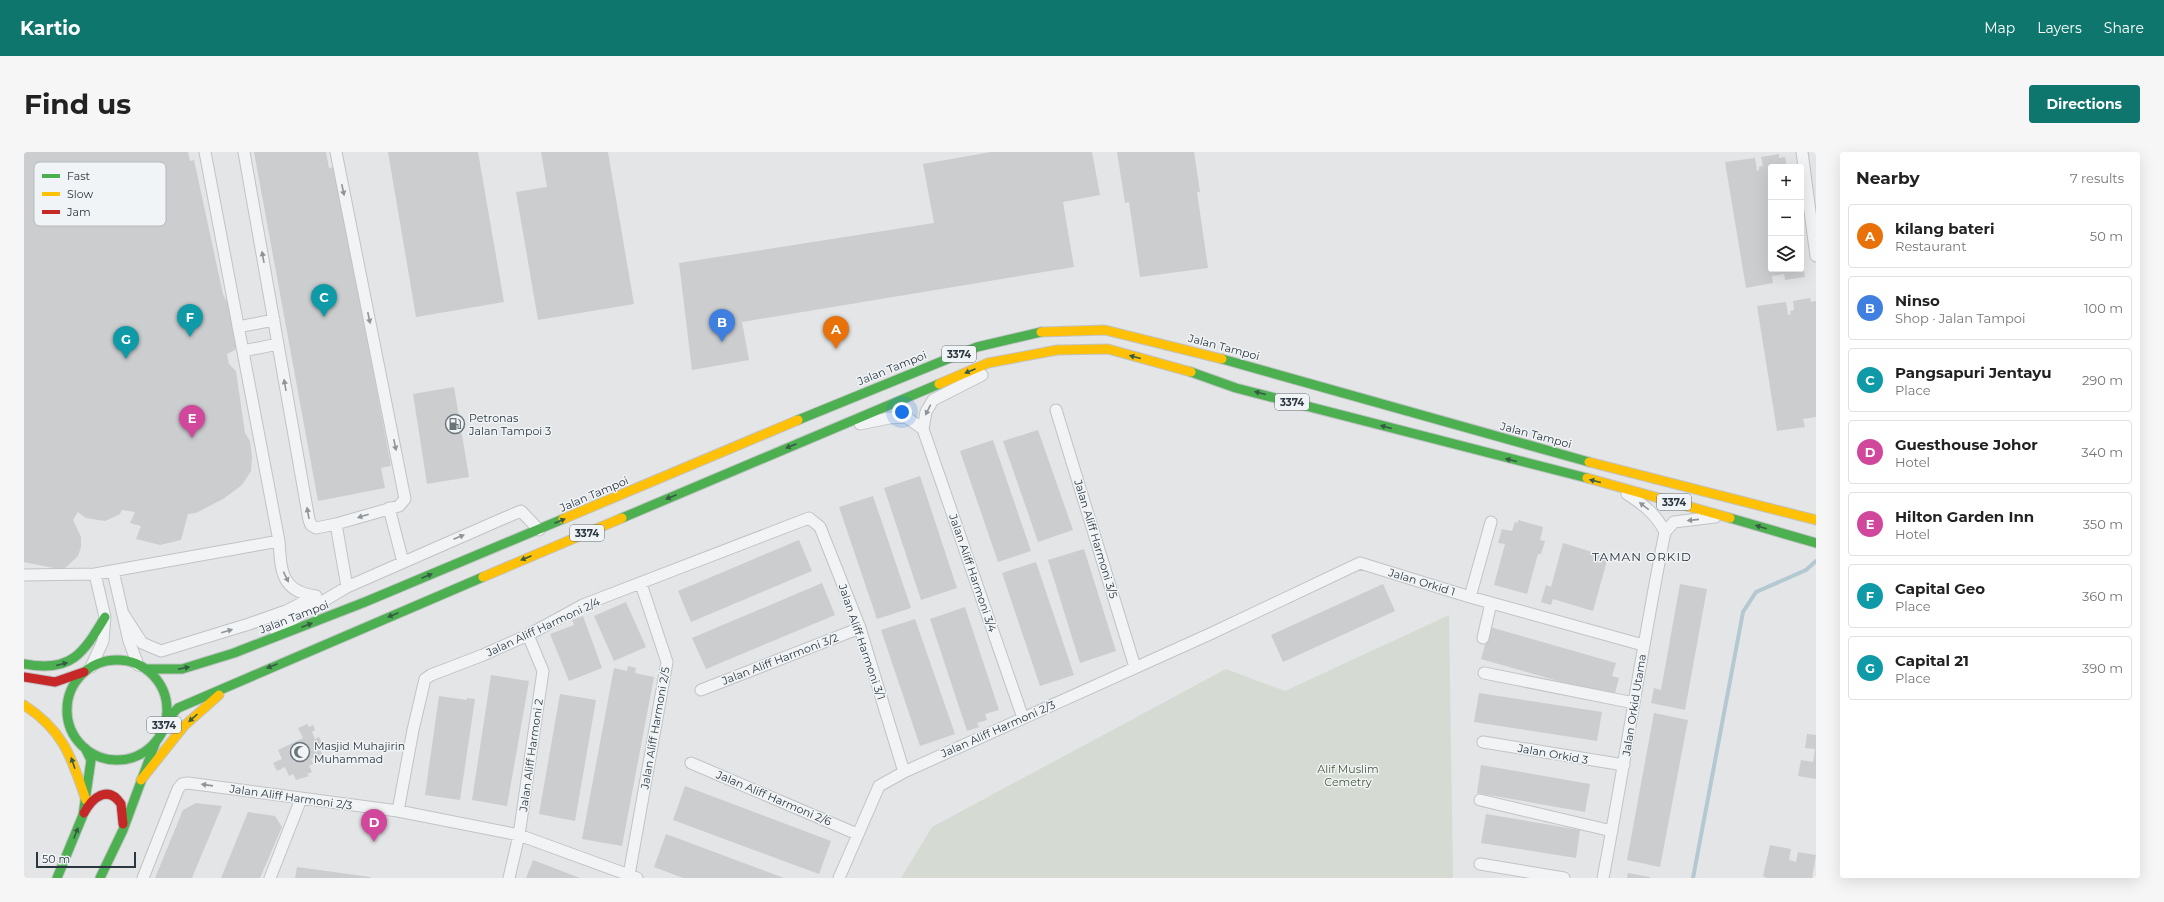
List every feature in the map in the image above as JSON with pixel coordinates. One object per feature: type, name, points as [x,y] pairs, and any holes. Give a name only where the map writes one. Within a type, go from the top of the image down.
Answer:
[{"type":"main road","name":"Jalan Tampoi","points":[[142,667],[182,669],[234,653],[365,602],[889,382],[977,347],[1040,332],[1105,330],[1182,348],[1546,451],[1816,520]]},
{"type":"main road","name":"3374","points":[[88,670],[76,682],[70,695],[67,708],[69,722],[74,736],[84,748],[98,756],[114,760],[130,758],[144,752],[156,741],[166,722],[178,708],[233,683],[988,363],[1058,350],[1108,349],[1179,368],[1236,388],[1616,486],[1816,543]]},
{"type":"main road","points":[[24,664],[42,668],[71,662],[92,639],[105,617]]},
{"type":"main road","name":"3374","points":[[24,677],[43,682],[64,682],[88,670],[114,660],[142,667],[157,681],[164,695],[167,711],[166,722]]},
{"type":"main road","points":[[141,780],[184,726],[233,683]]},
{"type":"main road","points":[[24,702],[69,722]]},
{"type":"main road","points":[[24,705],[51,726],[65,743],[86,800]]},
{"type":"main road","points":[[100,878],[123,830],[156,741]]},
{"type":"main road","points":[[83,815],[91,760],[84,748]]},
{"type":"main road","points":[[57,878],[83,815],[94,798],[104,794],[112,794],[117,798],[123,807],[123,830]]},
{"type":"street","points":[[205,152],[279,541],[281,567],[291,588],[300,594],[315,596]]},
{"type":"street","points":[[244,152],[309,520],[311,525],[316,528],[336,524],[403,504],[406,494],[336,152]]},
{"type":"street","points":[[1802,152],[1816,256]]},
{"type":"street","points":[[238,327],[274,320]]},
{"type":"street","points":[[243,351],[278,344]]},
{"type":"street","points":[[827,431],[889,418],[906,417],[923,429],[926,412],[934,400],[972,379],[1034,354]]},
{"type":"street","name":"Jalan Aliff Harmoni 3/5","points":[[1056,410],[1135,667]]},
{"type":"street","name":"Jalan Aliff Harmoni 3/4","points":[[923,429],[1023,718]]},
{"type":"street","points":[[1616,486],[1648,508],[1658,518],[1665,532],[1674,522],[1725,516]]},
{"type":"street","points":[[389,508],[402,562]]},
{"type":"street","points":[[234,653],[347,587],[521,511],[539,530]]},
{"type":"street","name":"Jalan Aliff Harmoni 2/4","points":[[398,811],[413,730],[425,679],[431,675],[483,655],[528,635],[583,605],[641,584],[809,518]]},
{"type":"street","name":"Jalan Aliff Harmoni 3/1","points":[[809,518],[820,527],[860,628],[904,772]]},
{"type":"street","points":[[1470,597],[1491,522]]},
{"type":"street","points":[[336,524],[347,587]]},
{"type":"street","name":"Jalan Orkid Utama","points":[[1603,878],[1624,766],[1643,645],[1665,532]]},
{"type":"street","points":[[24,575],[95,574],[279,541]]},
{"type":"street","name":"Jalan Orkid 1","points":[[1210,634],[1360,563],[1470,597],[1643,645]]},
{"type":"street","points":[[113,571],[129,641],[142,667]]},
{"type":"street","points":[[88,670],[103,641],[105,617],[95,574]]},
{"type":"street","name":"Jalan Aliff Harmoni 2/5","points":[[633,877],[667,662],[641,584]]},
{"type":"street","points":[[124,615],[142,643],[160,651],[249,624],[286,611],[315,596],[347,587]]},
{"type":"street","points":[[1483,638],[1491,603]]},
{"type":"street","name":"Jalan Aliff Harmoni 3/2","points":[[700,690],[860,628]]},
{"type":"street","name":"Jalan Aliff Harmoni 2/3","points":[[839,878],[879,786],[904,772],[1210,634]]},
{"type":"street","name":"Jalan Aliff Harmoni 2","points":[[509,878],[519,835],[543,671],[528,635]]},
{"type":"street","points":[[1484,673],[1634,703]]},
{"type":"street","name":"Jalan Orkid 3","points":[[1483,742],[1624,766]]},
{"type":"street","name":"Jalan Aliff Harmoni 2/6","points":[[691,763],[857,834]]},
{"type":"street","name":"Jalan Aliff Harmoni 2/3","points":[[143,878],[178,789],[182,784],[188,783],[398,811],[519,835],[633,877]]},
{"type":"street","points":[[270,878],[301,799]]},
{"type":"street","points":[[1480,800],[1612,831]]},
{"type":"street","points":[[1480,864],[1564,878]]},
{"type":"green space","name":"Alif Muslim Cemetry","points":[[1449,615],[1453,878],[901,878],[932,827],[1226,669],[1285,691]]},
{"type":"building","points":[[24,152],[188,152],[190,161],[194,160],[223,294],[228,304],[237,345],[235,350],[227,354],[229,364],[236,371],[245,433],[250,441],[252,457],[251,471],[242,485],[223,499],[196,513],[188,514],[181,540],[160,545],[136,539],[141,526],[130,523],[135,512],[122,510],[120,514],[105,521],[86,518],[78,512],[73,520],[81,537],[81,547],[78,556],[63,570],[24,562]]},
{"type":"building","points":[[254,152],[326,152],[329,168],[335,167],[391,466],[381,468],[385,488],[318,501]]},
{"type":"building","points":[[388,152],[478,152],[504,302],[416,317]]},
{"type":"building","points":[[541,152],[608,152],[634,304],[538,320],[516,192],[547,187]]},
{"type":"building","points":[[991,152],[1092,152],[1100,195],[1063,202],[1074,267],[742,322],[749,360],[692,370],[679,263],[934,223],[923,164]]},
{"type":"building","points":[[1117,152],[1194,152],[1200,192],[1197,192],[1208,268],[1140,277],[1129,202],[1125,203]]},
{"type":"building","points":[[1779,154],[1779,158],[1785,157],[1786,164],[1768,164],[1768,272],[1804,272],[1804,270],[1805,277],[1785,280],[1784,274],[1772,276],[1773,283],[1746,288],[1725,162],[1755,158],[1757,171],[1759,170],[1759,167],[1763,166],[1761,157]]},
{"type":"building","points":[[1810,298],[1811,302],[1816,301],[1816,417],[1803,419],[1805,427],[1777,431],[1757,306],[1786,302],[1788,315],[1791,314],[1790,311],[1794,310],[1793,301]]},
{"type":"building","points":[[454,387],[469,477],[427,484],[413,394]]},
{"type":"building","points":[[1038,430],[1073,530],[1038,542],[1003,441]]},
{"type":"building","points":[[993,440],[1031,551],[998,562],[960,451]]},
{"type":"building","points":[[920,476],[957,588],[921,600],[884,488]]},
{"type":"building","points":[[873,496],[911,608],[877,619],[839,507]]},
{"type":"building","points":[[1518,520],[1543,527],[1540,540],[1545,541],[1541,554],[1538,554],[1527,594],[1494,585],[1505,544],[1498,543],[1502,529],[1512,531],[1515,522],[1518,523]]},
{"type":"building","points":[[799,540],[812,571],[691,622],[678,591]]},
{"type":"building","points":[[1563,543],[1608,557],[1593,611],[1553,599],[1551,605],[1541,602],[1546,585],[1551,587]]},
{"type":"building","points":[[1084,549],[1116,651],[1080,663],[1048,560]]},
{"type":"building","points":[[1036,562],[1074,675],[1040,686],[1002,573]]},
{"type":"building","points":[[822,583],[835,615],[706,669],[692,638]]},
{"type":"building","points":[[1383,584],[1395,611],[1283,662],[1271,635]]},
{"type":"building","points":[[1680,584],[1707,589],[1685,710],[1651,703],[1654,688],[1661,690]]},
{"type":"building","points":[[626,602],[646,647],[614,661],[594,616]]},
{"type":"building","points":[[965,607],[999,710],[985,714],[987,720],[977,723],[979,727],[967,731],[930,619]]},
{"type":"building","points":[[583,616],[602,668],[569,681],[550,634],[574,625],[572,620]]},
{"type":"building","points":[[915,619],[955,734],[920,746],[881,630]]},
{"type":"building","points":[[1490,627],[1616,663],[1612,676],[1619,678],[1614,697],[1481,659]]},
{"type":"building","points":[[628,666],[636,668],[635,673],[654,677],[622,846],[582,839],[614,668],[627,671]]},
{"type":"building","points":[[491,675],[529,681],[507,806],[472,800]]},
{"type":"building","points":[[1479,693],[1602,712],[1597,741],[1474,722]]},
{"type":"building","points":[[560,694],[596,700],[575,821],[539,814]]},
{"type":"building","points":[[439,696],[467,700],[467,698],[475,699],[460,800],[425,795]]},
{"type":"building","points":[[1654,713],[1688,720],[1660,867],[1627,860]]},
{"type":"building","name":"Masjid Muhajirin Muhammad","points":[[307,724],[309,727],[313,725],[315,730],[312,732],[315,739],[319,737],[324,747],[320,749],[322,754],[311,759],[313,764],[309,766],[312,772],[307,774],[309,776],[296,780],[293,774],[289,776],[285,767],[277,771],[273,763],[282,759],[278,750],[303,738],[298,728]]},
{"type":"building","points":[[1807,734],[1816,735],[1816,779],[1798,776],[1801,760],[1813,762],[1815,749],[1805,748]]},
{"type":"building","points":[[1481,765],[1590,784],[1585,812],[1477,793]]},
{"type":"building","points":[[685,786],[831,841],[819,874],[673,820]]},
{"type":"building","points":[[196,803],[222,806],[192,878],[155,878],[183,810]]},
{"type":"building","points":[[248,812],[275,816],[282,827],[260,878],[221,878]]},
{"type":"building","points":[[1486,814],[1580,830],[1576,858],[1481,843]]},
{"type":"building","points":[[666,834],[784,878],[683,878],[654,867]]},
{"type":"building","points":[[1770,845],[1791,849],[1789,860],[1796,862],[1798,852],[1816,855],[1812,878],[1767,878],[1763,876]]},
{"type":"building","points":[[533,860],[580,878],[526,878]]},
{"type":"building","points":[[297,867],[370,877],[370,878],[295,878]]},
{"type":"building","points":[[1628,873],[1650,877],[1650,878],[1627,878]]},
{"type":"waterway","points":[[1693,878],[1743,612],[1756,592],[1806,570],[1816,561]]},
{"type":"traffic: fast","points":[[798,420],[977,347],[1041,332]]},
{"type":"traffic: fast","points":[[1222,359],[1589,462]]},
{"type":"traffic: fast","points":[[1191,372],[1236,388],[1587,478]]},
{"type":"traffic: fast","points":[[622,518],[939,384]]},
{"type":"traffic: fast","points":[[1730,518],[1816,543]]},
{"type":"traffic: fast","points":[[146,669],[182,669],[234,653],[365,602],[563,519]]},
{"type":"traffic: fast","points":[[165,722],[178,708],[483,577]]},
{"type":"traffic: fast","points":[[24,664],[53,666],[74,658],[90,641],[105,617]]},
{"type":"traffic: fast","points":[[117,660],[136,664],[152,675],[163,691],[167,710],[163,729],[152,745],[136,756],[117,760],[98,756],[82,745],[71,729],[67,710],[71,691],[82,675],[98,664],[117,660]]},
{"type":"traffic: fast","points":[[100,878],[123,830],[156,741]]},
{"type":"traffic: fast","points":[[57,878],[83,815],[91,760],[85,748]]},
{"type":"traffic: slow","points":[[1041,332],[1105,330],[1222,359]]},
{"type":"traffic: slow","points":[[939,384],[988,363],[1057,350],[1108,349],[1191,372]]},
{"type":"traffic: slow","points":[[563,519],[798,420]]},
{"type":"traffic: slow","points":[[1589,462],[1816,520]]},
{"type":"traffic: slow","points":[[1587,478],[1730,518]]},
{"type":"traffic: slow","points":[[483,577],[622,518]]},
{"type":"traffic: slow","points":[[141,780],[184,726],[219,695]]},
{"type":"traffic: slow","points":[[24,705],[38,715],[57,735],[76,771],[86,800]]},
{"type":"traffic: jam","points":[[24,677],[55,682],[84,672]]},
{"type":"traffic: jam","points":[[84,813],[87,807],[96,798],[101,795],[111,795],[121,804],[123,824]]},
{"type":"place","name":"Pangsapuri Jentayu","points":[[324,317]]},
{"type":"place","name":"Capital Geo","points":[[190,337]]},
{"type":"place","name":"Ninso","points":[[722,342]]},
{"type":"place","name":"kilang bateri","points":[[836,349]]},
{"type":"place","name":"Capital 21","points":[[126,359]]},
{"type":"place","name":"Petronas Jalan Tampoi 3","points":[[455,424]]},
{"type":"place","name":"Hilton Garden Inn","points":[[192,438]]},
{"type":"place","name":"Masjid Muhajirin Muhammad","points":[[300,752]]},
{"type":"place","name":"Guesthouse Johor","points":[[374,842]]},
{"type":"district","name":"TAMAN ORKID","points":[[1642,556]]}]
